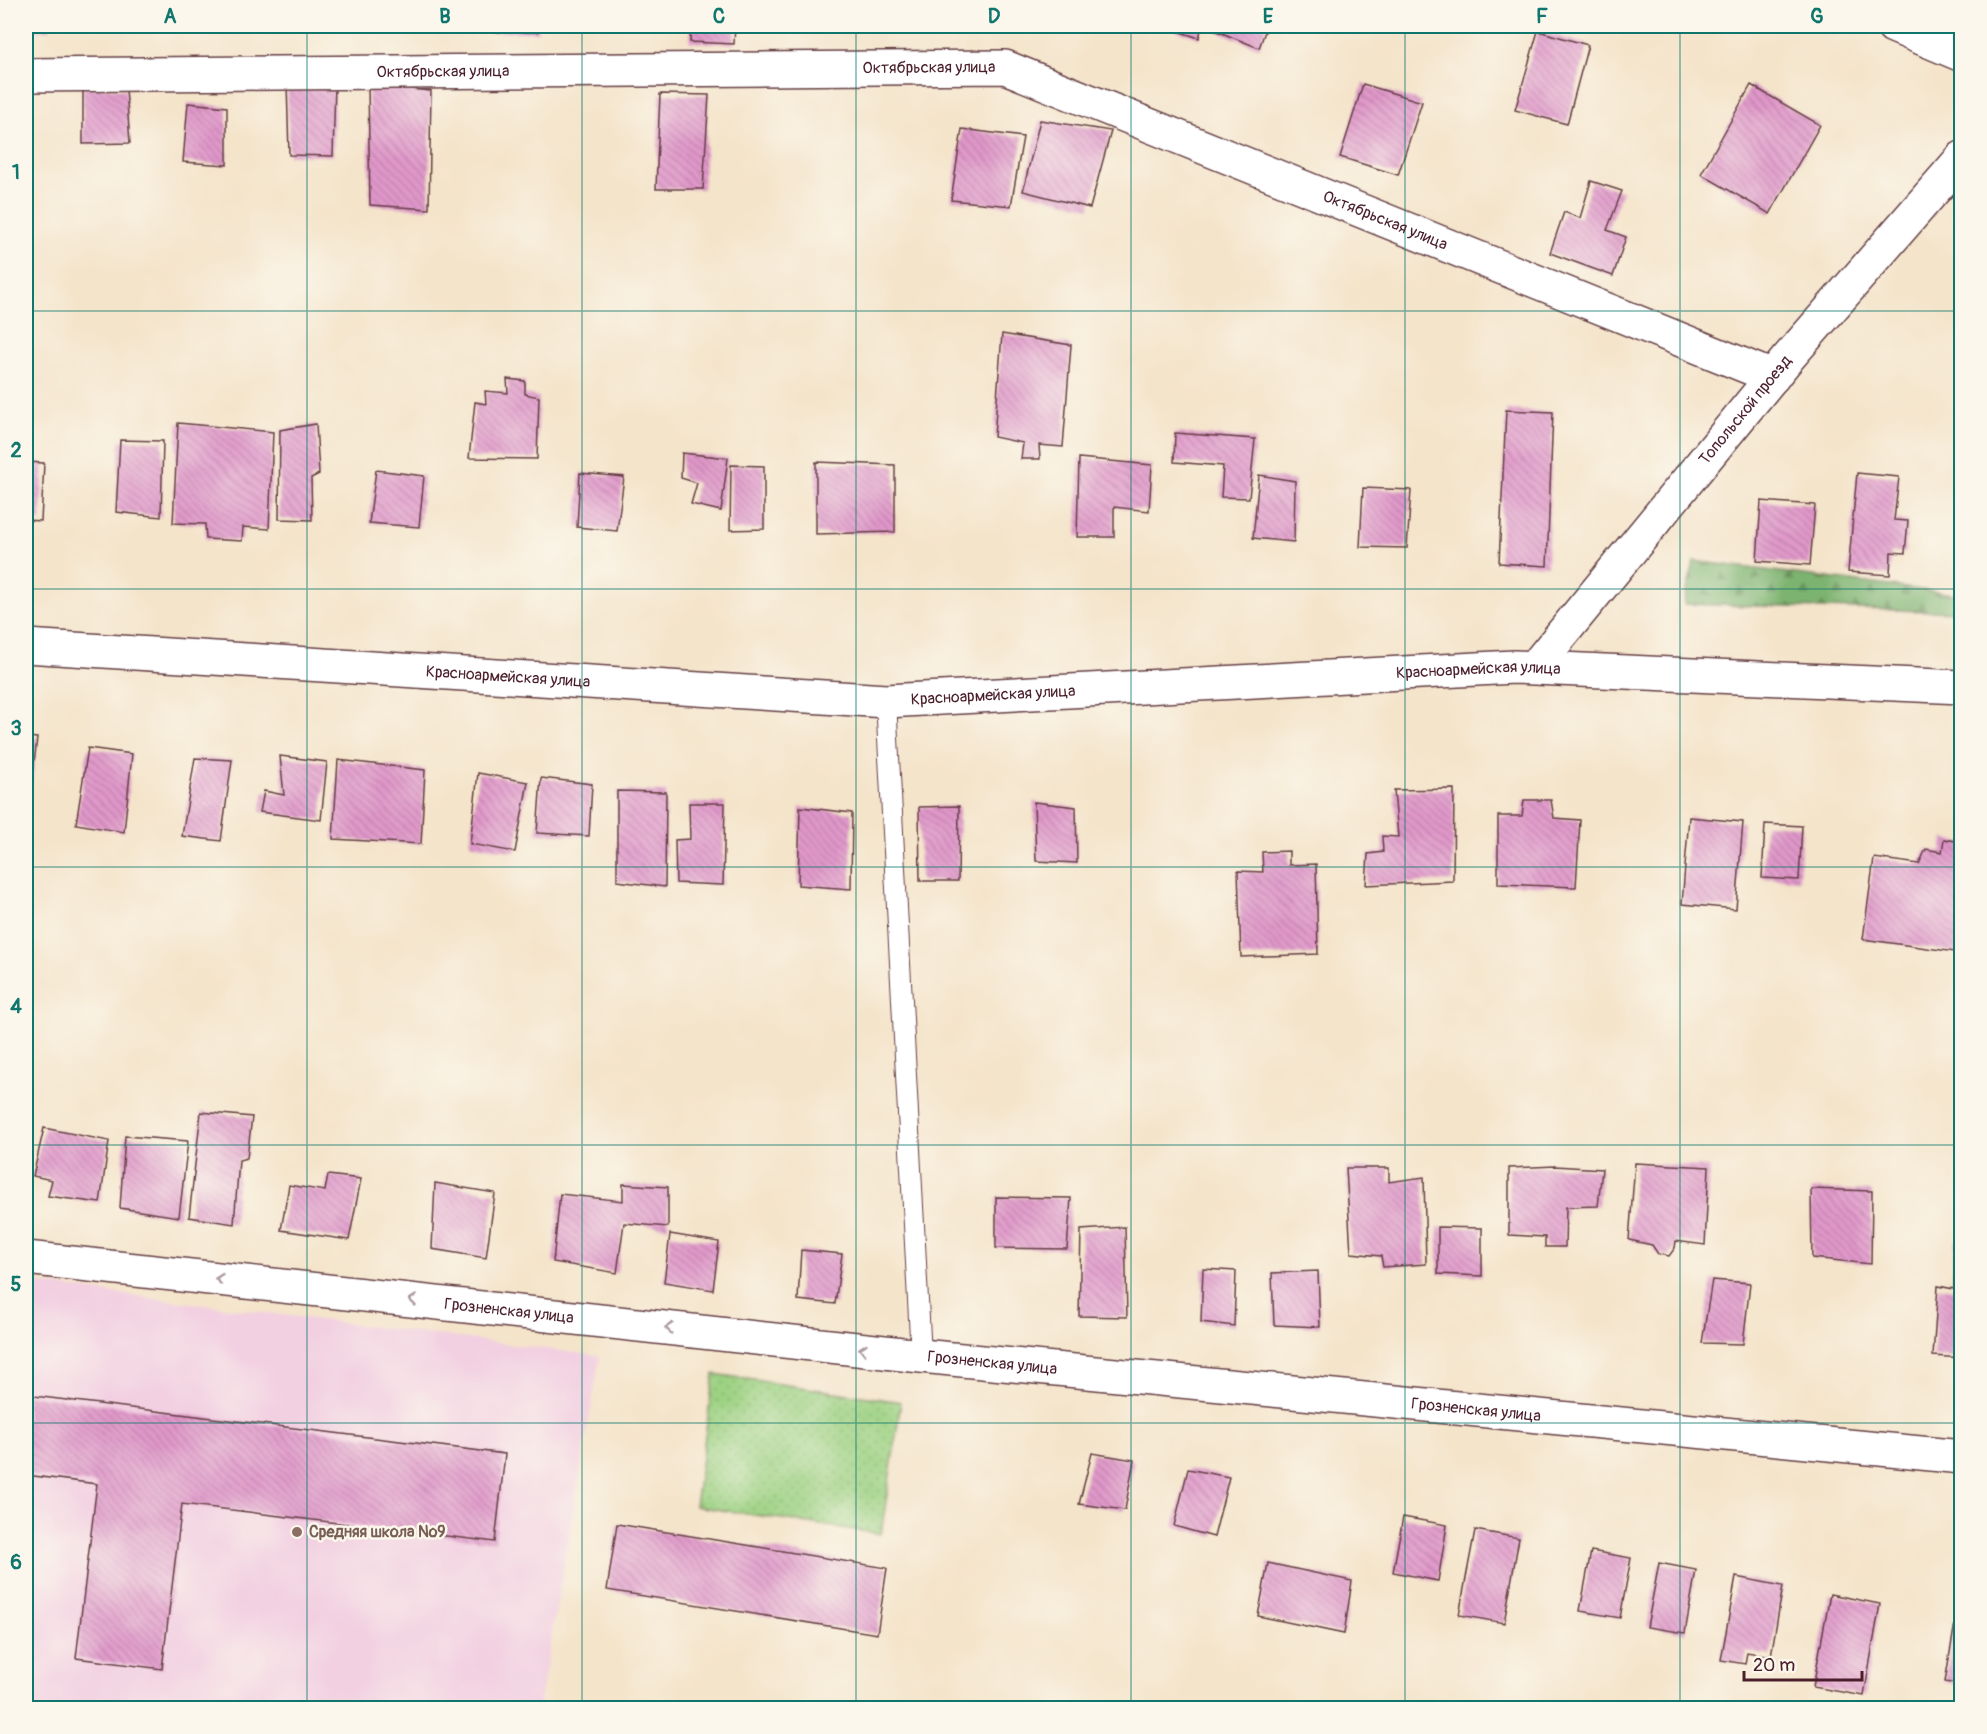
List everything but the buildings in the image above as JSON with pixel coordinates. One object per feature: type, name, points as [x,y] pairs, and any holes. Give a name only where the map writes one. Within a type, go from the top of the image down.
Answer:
[{"type":"street","points":[[1893,26],[1962,55]]},
{"type":"street","name":"Октябрьская улица","points":[[26,75],[1005,67],[1773,377]]},
{"type":"street","name":"Топольской проезд","points":[[1535,667],[1773,377],[1962,158]]},
{"type":"street","name":"Красноармейская улица","points":[[26,646],[886,700],[1535,667],[1962,687]]},
{"type":"street","name":"Грозненская улица","points":[[26,1258],[921,1356],[1962,1457]]},
{"type":"lane","points":[[886,700],[921,1356]]},
{"type":"shaded area","name":"Средняя школа №9","points":[[26,1282],[600,1356],[539,1708],[26,1708]]},
{"type":"green space","points":[[1694,561],[1961,595],[1961,612],[1684,604]]},
{"type":"green space","points":[[714,1374],[901,1402],[881,1534],[695,1506]]},
{"type":"place","name":"Средняя школа №9","points":[[297,1532]]}]
